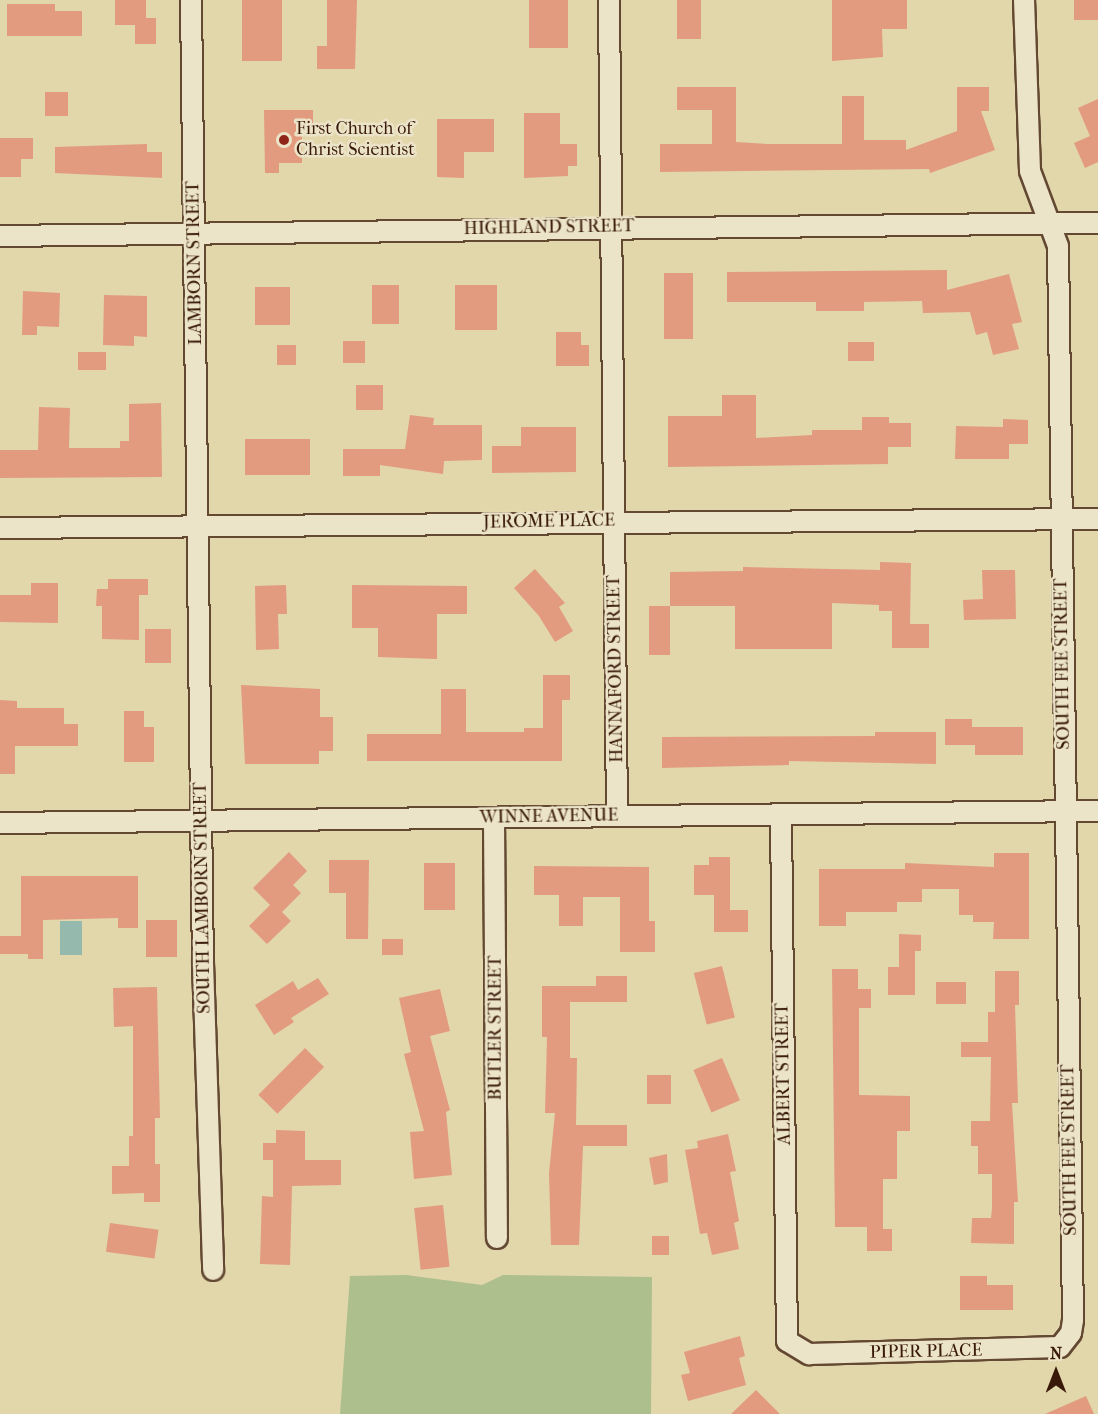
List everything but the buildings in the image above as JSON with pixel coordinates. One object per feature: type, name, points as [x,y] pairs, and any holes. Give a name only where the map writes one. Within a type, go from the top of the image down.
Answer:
[{"type":"street","name":"LAMBORN STREET","points":[[191,0],[198,526]]},
{"type":"street","name":"HANNAFORD STREET","points":[[609,0],[617,816]]},
{"type":"street","name":"SOUTH FEE STREET","points":[[1024,0],[1030,171],[1058,246],[1071,1333]]},
{"type":"street","name":"HIGHLAND STREET","points":[[0,236],[1098,223]]},
{"type":"street","name":"JEROME PLACE","points":[[0,528],[614,521],[1098,519]]},
{"type":"street","name":"SOUTH LAMBORN STREET","points":[[198,526],[201,820],[213,1270]]},
{"type":"street","name":"WINNE AVENUE","points":[[0,823],[1098,811]]},
{"type":"street","name":"ALBERT STREET","points":[[781,816],[786,1332]]},
{"type":"street","name":"BUTLER STREET","points":[[494,818],[497,1238]]},
{"type":"street","name":"PIPER PLACE","points":[[786,1332],[787,1341],[794,1348],[809,1354],[1047,1350],[1060,1347],[1071,1333]]},
{"type":"green space","points":[[406,1275],[482,1285],[503,1275],[652,1277],[651,1414],[340,1414],[350,1276]]},
{"type":"water","points":[[60,921],[82,921],[82,955],[60,955]]},
{"type":"place","name":"First Church of Christ Scientist","points":[[284,140]]}]
